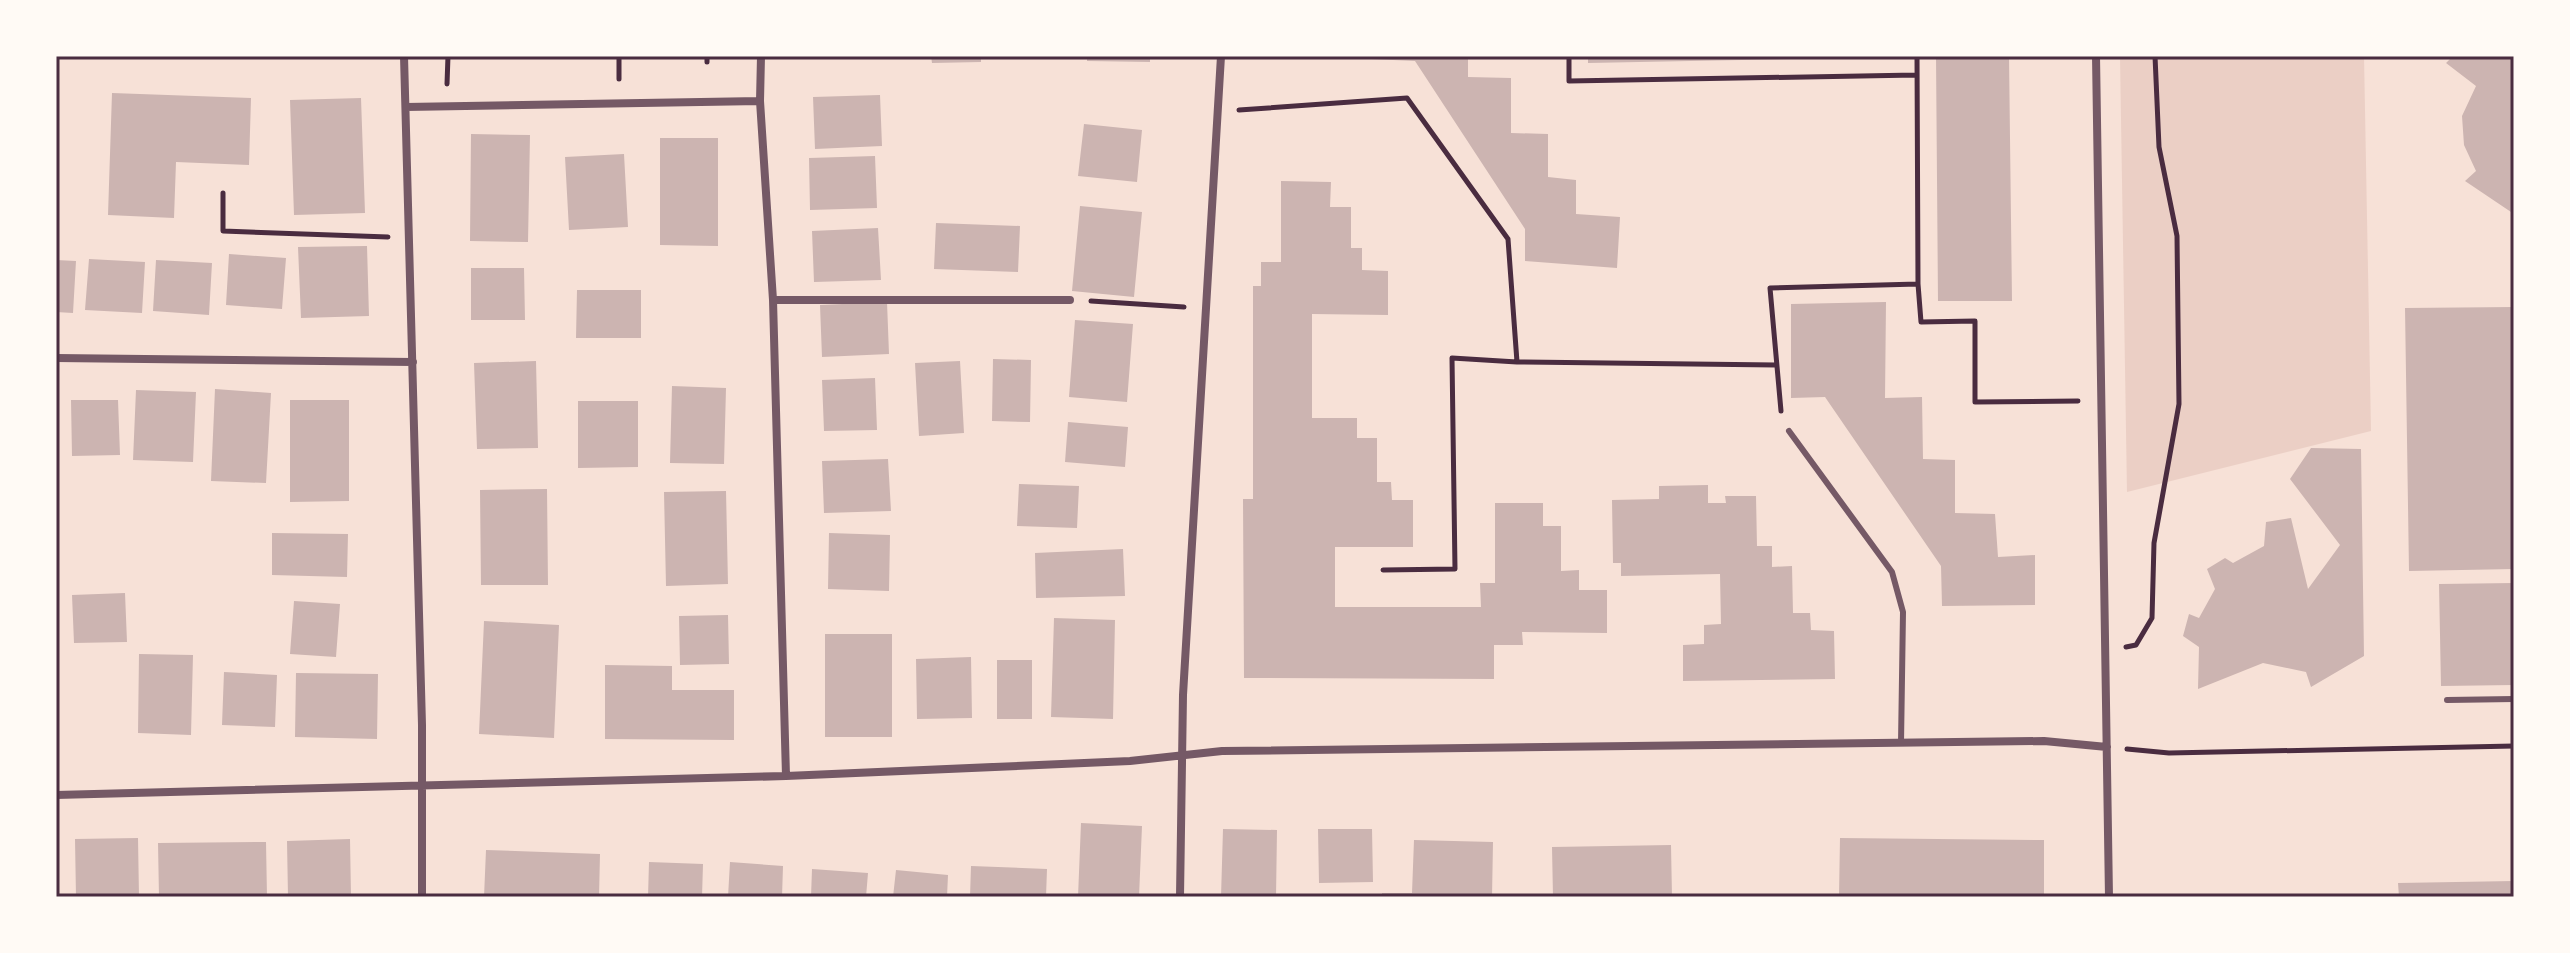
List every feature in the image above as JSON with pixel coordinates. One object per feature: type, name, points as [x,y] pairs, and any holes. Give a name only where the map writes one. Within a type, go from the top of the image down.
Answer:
[{"type":"street","points":[[404,56],[413,362],[422,897]]},
{"type":"street","points":[[761,56],[760,101],[773,300],[786,776]]},
{"type":"street","points":[[1180,897],[1181,754],[1221,56]]},
{"type":"street","points":[[2096,56],[2109,897]]},
{"type":"street","points":[[406,107],[760,101]]},
{"type":"street","points":[[773,300],[1070,300]]},
{"type":"street","points":[[56,358],[413,362]]},
{"type":"street","points":[[56,795],[786,776],[1130,761],[1222,751],[2044,741],[2107,747]]},
{"type":"lane","points":[[1789,431],[1892,572],[1903,612],[1901,743]]},
{"type":"lane","points":[[2447,700],[2514,699]]},
{"type":"path","points":[[1569,56],[1569,81],[1916,75]]},
{"type":"path","points":[[1917,56],[1918,284],[1921,322],[1975,321],[1975,402],[2102,400]]},
{"type":"path","points":[[2105,651],[2136,645],[2152,618],[2154,543],[2179,404],[2177,236],[2159,147],[2155,56]]},
{"type":"path","points":[[1218,112],[1407,98],[1508,239],[1517,362]]},
{"type":"path","points":[[223,193],[223,231],[409,238]]},
{"type":"path","points":[[1789,422],[1780,410],[1770,288],[1918,284]]},
{"type":"path","points":[[1070,300],[1206,308]]},
{"type":"path","points":[[1383,570],[1455,569],[1452,358],[1517,362],[1776,365]]},
{"type":"path","points":[[2107,747],[2169,753],[2514,746]]},
{"type":"shaded area","points":[[2120,56],[2364,56],[2371,431],[2127,492]]},
{"type":"building","points":[[931,56],[981,56],[981,62],[932,63]]},
{"type":"building","points":[[1087,56],[1150,56],[1150,62],[1087,61]]},
{"type":"building","points":[[1371,56],[1468,56],[1468,77],[1511,78],[1511,133],[1548,134],[1548,177],[1576,180],[1576,214],[1620,217],[1617,268],[1525,261],[1525,229],[1415,61],[1371,59]]},
{"type":"building","points":[[1588,56],[1792,56],[1792,59],[1588,63]]},
{"type":"building","points":[[1936,56],[2009,56],[2012,301],[1938,301]]},
{"type":"building","points":[[2453,56],[2514,56],[2514,214],[2465,181],[2476,171],[2464,145],[2462,116],[2476,86],[2446,63]]},
{"type":"building","points":[[112,93],[251,98],[249,165],[176,162],[174,218],[108,215]]},
{"type":"building","points":[[880,95],[882,146],[815,149],[813,97]]},
{"type":"building","points":[[361,98],[365,213],[294,215],[290,100]]},
{"type":"building","points":[[1084,124],[1142,130],[1137,182],[1078,176]]},
{"type":"building","points":[[471,134],[530,135],[528,242],[470,241]]},
{"type":"building","points":[[660,138],[718,138],[718,246],[660,245]]},
{"type":"building","points":[[624,154],[628,227],[569,230],[565,157]]},
{"type":"building","points":[[875,156],[877,208],[810,210],[809,158]]},
{"type":"building","points":[[1281,181],[1331,182],[1330,207],[1351,207],[1351,248],[1362,248],[1362,270],[1388,271],[1388,315],[1312,314],[1312,418],[1357,418],[1357,438],[1377,438],[1377,482],[1391,482],[1392,500],[1413,500],[1413,547],[1335,547],[1335,607],[1481,607],[1480,583],[1495,583],[1495,503],[1543,503],[1543,526],[1561,526],[1561,571],[1579,570],[1579,590],[1607,590],[1607,633],[1522,632],[1523,645],[1494,645],[1494,679],[1244,678],[1243,499],[1253,499],[1253,286],[1261,286],[1261,262],[1281,262]]},
{"type":"building","points":[[1080,206],[1142,212],[1134,297],[1072,291]]},
{"type":"building","points":[[936,223],[1020,226],[1018,272],[934,269]]},
{"type":"building","points":[[878,228],[881,280],[814,282],[812,231]]},
{"type":"building","points":[[367,246],[369,316],[301,318],[298,247]]},
{"type":"building","points":[[229,254],[286,258],[282,309],[226,305]]},
{"type":"building","points":[[89,259],[145,262],[142,313],[85,310]]},
{"type":"building","points":[[56,260],[76,261],[73,313],[56,312]]},
{"type":"building","points":[[156,260],[212,263],[209,315],[153,311]]},
{"type":"building","points":[[471,268],[524,268],[525,320],[471,320]]},
{"type":"building","points":[[577,290],[641,290],[641,338],[576,338]]},
{"type":"building","points":[[887,302],[889,354],[822,357],[820,305]]},
{"type":"building","points":[[1886,302],[1885,398],[1922,397],[1923,459],[1955,460],[1955,513],[1995,514],[1998,557],[2035,555],[2035,605],[1942,606],[1941,566],[1825,397],[1791,398],[1791,304]]},
{"type":"building","points":[[2514,307],[2514,569],[2409,571],[2405,308]]},
{"type":"building","points":[[1075,320],[1133,324],[1127,402],[1069,397]]},
{"type":"building","points":[[993,359],[1031,360],[1030,422],[992,421]]},
{"type":"building","points":[[536,361],[538,448],[477,449],[474,363]]},
{"type":"building","points":[[960,361],[964,433],[919,436],[915,363]]},
{"type":"building","points":[[875,378],[877,430],[824,431],[822,380]]},
{"type":"building","points":[[672,386],[726,388],[724,464],[670,463]]},
{"type":"building","points":[[215,389],[271,393],[266,483],[211,481]]},
{"type":"building","points":[[136,390],[196,392],[193,462],[133,460]]},
{"type":"building","points":[[71,400],[118,400],[120,455],[72,456]]},
{"type":"building","points":[[290,400],[349,400],[349,501],[290,502]]},
{"type":"building","points":[[578,401],[638,401],[638,467],[578,468]]},
{"type":"building","points":[[1068,422],[1128,427],[1125,467],[1065,462]]},
{"type":"building","points":[[2311,448],[2361,449],[2364,656],[2311,687],[2306,672],[2263,663],[2198,689],[2199,647],[2183,636],[2189,614],[2199,618],[2215,589],[2207,569],[2225,558],[2233,563],[2264,546],[2266,522],[2291,518],[2308,589],[2340,545],[2290,479]]},
{"type":"building","points":[[888,459],[891,511],[824,513],[822,461]]},
{"type":"building","points":[[1019,484],[1079,486],[1077,528],[1017,526]]},
{"type":"building","points":[[1708,485],[1708,503],[1726,503],[1725,496],[1756,496],[1757,546],[1772,546],[1772,567],[1792,566],[1793,613],[1810,613],[1811,630],[1834,631],[1835,679],[1683,681],[1683,645],[1704,644],[1704,625],[1721,624],[1720,574],[1621,576],[1621,563],[1613,563],[1612,500],[1659,499],[1659,486]]},
{"type":"building","points":[[547,489],[548,585],[481,585],[480,490]]},
{"type":"building","points":[[726,491],[728,584],[666,586],[664,492]]},
{"type":"building","points":[[272,533],[348,534],[347,577],[272,575]]},
{"type":"building","points":[[829,533],[890,535],[889,591],[828,589]]},
{"type":"building","points":[[1123,549],[1125,596],[1036,598],[1035,553]]},
{"type":"building","points":[[2514,583],[2514,685],[2441,686],[2439,584]]},
{"type":"building","points":[[125,593],[127,642],[74,643],[72,595]]},
{"type":"building","points":[[294,601],[340,604],[336,657],[290,654]]},
{"type":"building","points":[[728,615],[729,664],[680,665],[679,616]]},
{"type":"building","points":[[1054,618],[1115,620],[1113,719],[1051,717]]},
{"type":"building","points":[[484,621],[559,625],[554,738],[479,734]]},
{"type":"building","points":[[825,634],[892,634],[892,737],[825,737]]},
{"type":"building","points":[[139,654],[193,655],[191,735],[138,733]]},
{"type":"building","points":[[971,657],[972,718],[917,719],[916,659]]},
{"type":"building","points":[[997,660],[1032,660],[1032,719],[997,719]]},
{"type":"building","points":[[605,665],[672,666],[672,690],[734,690],[734,740],[605,739]]},
{"type":"building","points":[[224,672],[277,675],[275,727],[222,725]]},
{"type":"building","points":[[296,673],[378,674],[377,739],[295,737]]},
{"type":"building","points":[[1081,823],[1142,826],[1139,897],[1078,897]]},
{"type":"building","points":[[1223,829],[1277,830],[1276,897],[1221,897]]},
{"type":"building","points":[[1318,829],[1372,829],[1373,882],[1319,883]]},
{"type":"building","points":[[138,838],[139,897],[76,897],[75,839]]},
{"type":"building","points":[[1840,838],[2044,840],[2044,897],[1839,897]]},
{"type":"building","points":[[350,839],[351,897],[288,897],[287,841]]},
{"type":"building","points":[[1414,840],[1493,842],[1492,897],[1382,897],[1382,893],[1412,893]]},
{"type":"building","points":[[266,842],[267,897],[159,897],[158,843]]},
{"type":"building","points":[[1671,845],[1672,897],[1553,897],[1552,847]]},
{"type":"building","points":[[486,850],[600,854],[599,897],[484,897]]},
{"type":"building","points":[[649,862],[703,864],[702,897],[648,897]]},
{"type":"building","points":[[730,862],[783,866],[782,897],[728,897]]},
{"type":"building","points":[[971,866],[1047,869],[1046,897],[970,897]]},
{"type":"building","points":[[812,869],[868,873],[866,897],[811,897]]},
{"type":"building","points":[[896,870],[948,875],[947,897],[893,897]]},
{"type":"building","points":[[2514,881],[2514,897],[2399,897],[2398,883]]}]
